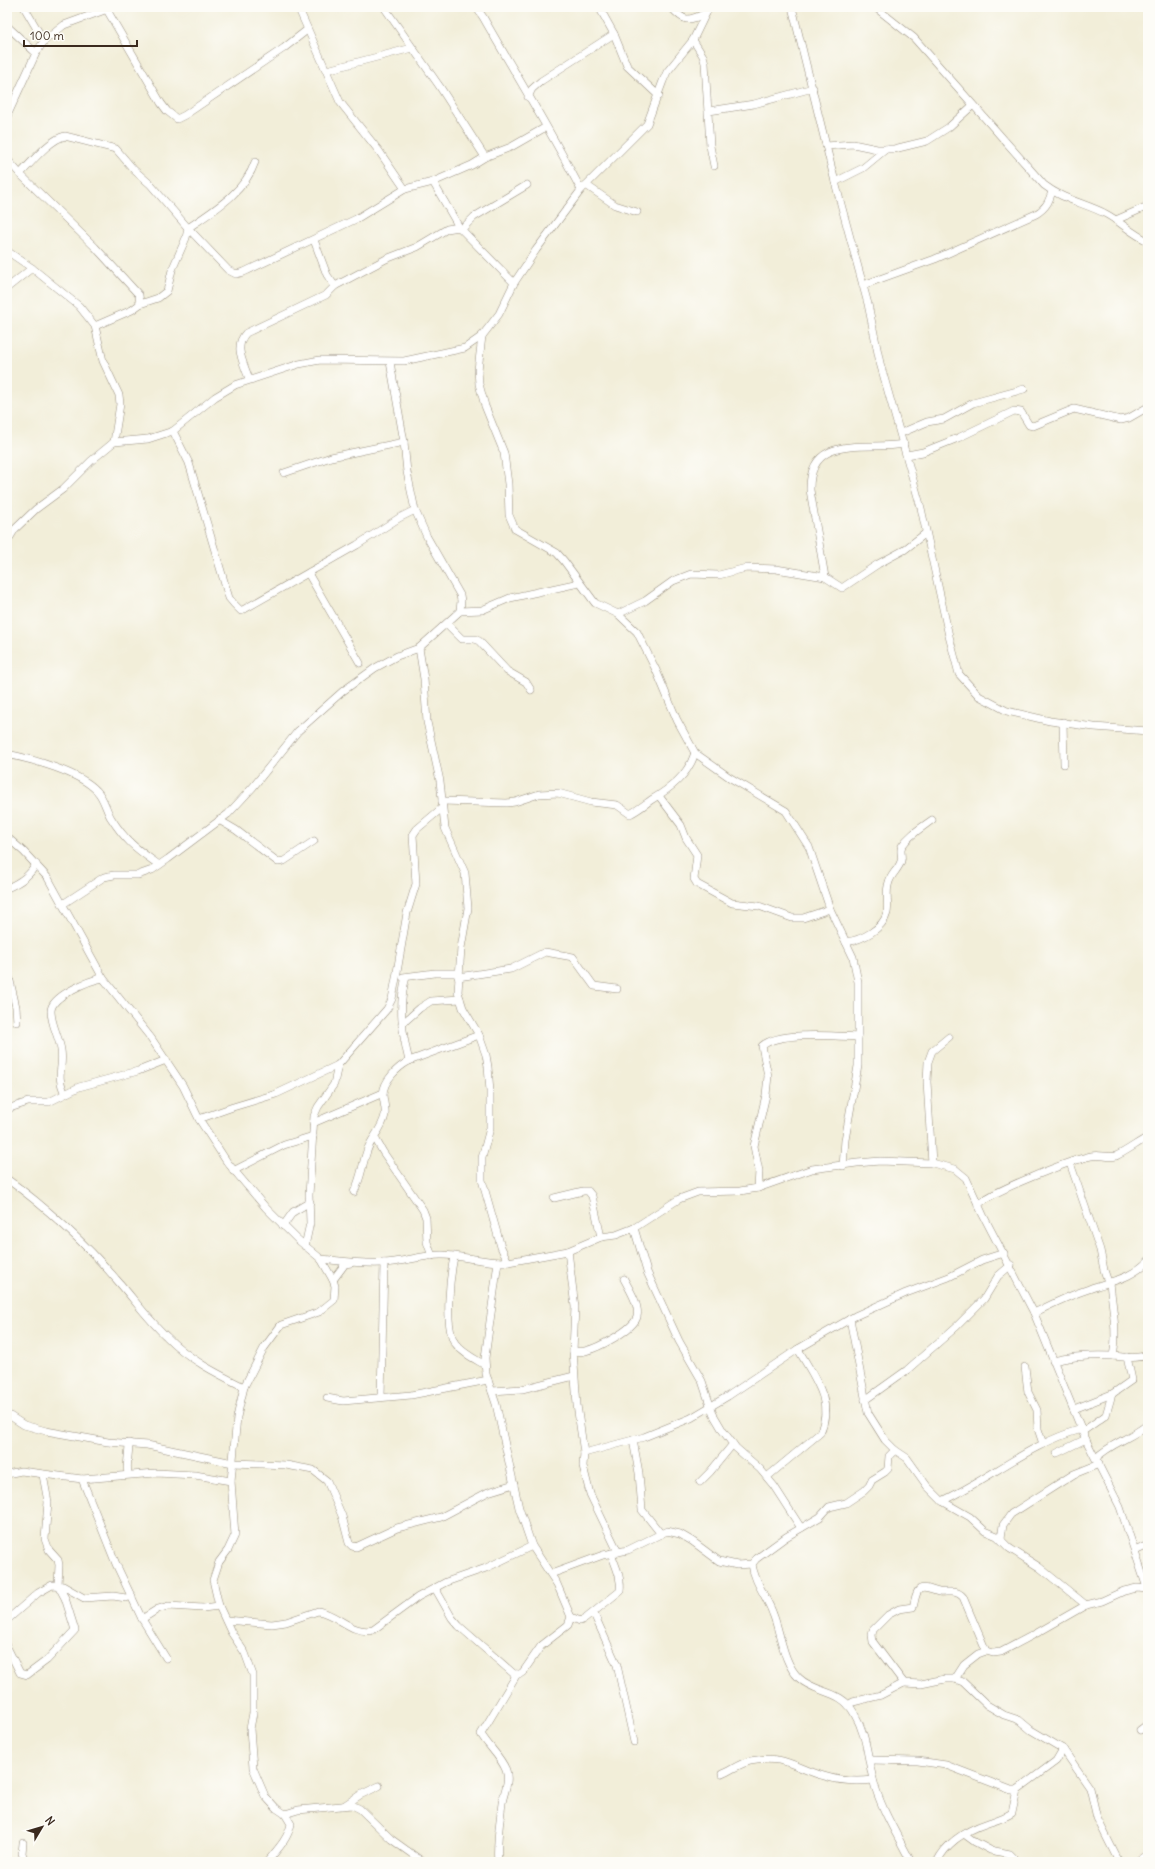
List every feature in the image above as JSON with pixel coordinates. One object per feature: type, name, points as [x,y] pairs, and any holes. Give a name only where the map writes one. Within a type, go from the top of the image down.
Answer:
[{"type":"street","points":[[24,7],[44,41]]},
{"type":"street","points":[[298,7],[340,102],[379,151],[406,189]]},
{"type":"street","points":[[384,7],[440,87],[485,156]]},
{"type":"street","points":[[476,7],[528,97],[584,187],[615,204],[637,212]]},
{"type":"street","points":[[599,7],[614,34],[631,71],[658,96]]},
{"type":"street","points":[[671,7],[684,19],[690,20],[708,10]]},
{"type":"street","points":[[792,7],[835,182],[863,285],[880,364],[907,455],[956,667],[963,679],[979,696],[1003,709],[1034,718],[1094,727],[1148,731]]},
{"type":"street","points":[[875,7],[914,38],[1031,172],[1052,191],[1106,214],[1132,233],[1148,241]]},
{"type":"street","points":[[7,116],[36,53],[44,41],[64,25],[110,9],[162,103],[167,111],[177,119],[243,77],[307,30]]},
{"type":"street","points":[[7,542],[15,529],[36,509],[63,490],[91,461],[114,442],[148,439],[173,431],[215,397],[235,385],[298,364],[320,360],[404,361],[465,348],[482,336],[499,314],[514,282],[536,250],[584,187],[647,124],[662,81],[667,72],[694,40],[708,10]]},
{"type":"street","points":[[7,26],[36,53]]},
{"type":"street","points":[[528,97],[532,89],[541,81],[614,34]]},
{"type":"street","points":[[694,40],[703,56],[705,63],[710,146],[714,166]]},
{"type":"street","points":[[327,70],[412,48]]},
{"type":"street","points":[[709,111],[754,104],[813,88]]},
{"type":"street","points":[[826,146],[853,144],[877,149],[886,149],[927,141],[955,122],[972,106]]},
{"type":"street","points":[[20,174],[39,154],[60,137],[65,136],[108,147],[120,153],[134,170],[150,184],[188,228],[228,270],[236,274],[244,272],[314,240],[356,219],[406,189],[433,182],[472,165],[485,156],[512,147],[546,127]]},
{"type":"street","points":[[835,182],[863,168],[886,149]]},
{"type":"street","points":[[7,159],[20,174],[95,247],[135,289],[139,294],[140,304]]},
{"type":"street","points":[[95,326],[132,310],[140,304],[158,298],[167,291],[172,270],[186,238],[188,228],[236,191],[251,174],[255,162]]},
{"type":"street","points":[[433,182],[460,228],[514,282]]},
{"type":"street","points":[[250,379],[240,352],[239,344],[246,333],[326,295],[335,286],[386,259],[417,247],[447,229],[460,228],[474,217],[527,185]]},
{"type":"street","points":[[863,285],[935,259],[1036,214],[1043,210],[1049,202],[1052,191]]},
{"type":"street","points":[[1116,220],[1148,206]]},
{"type":"street","points":[[314,240],[327,275],[335,286]]},
{"type":"street","points":[[7,251],[32,268],[79,306],[95,326],[103,360],[119,395],[120,404],[114,442]]},
{"type":"street","points":[[7,288],[32,268]]},
{"type":"street","points":[[482,336],[478,370],[479,384],[485,406],[504,453],[510,522],[520,533],[549,547],[556,553],[564,561],[595,603],[618,614],[637,632],[656,670],[677,720],[695,752],[729,777],[780,807],[790,816],[809,847],[830,909],[853,957],[858,982],[858,1066],[845,1140],[843,1166]]},
{"type":"street","points":[[63,904],[104,877],[114,875],[133,876],[152,870],[159,865],[228,814],[253,787],[298,731],[343,692],[375,668],[408,651],[419,648],[460,611],[460,595],[427,537],[415,510],[407,472],[404,442],[390,362]]},
{"type":"street","points":[[901,433],[927,422],[944,419],[973,403],[1024,389]]},
{"type":"street","points":[[907,455],[923,452],[958,438],[1014,411],[1021,412],[1029,425],[1033,426],[1074,409],[1089,414],[1121,420],[1130,418],[1148,407]]},
{"type":"street","points":[[173,431],[189,464],[229,598],[241,611],[415,510]]},
{"type":"street","points":[[284,473],[330,457],[404,442]]},
{"type":"street","points":[[825,577],[810,490],[813,467],[833,450],[844,446],[904,444]]},
{"type":"street","points":[[618,614],[645,601],[674,581],[691,574],[720,575],[746,568],[776,569],[783,572],[825,577],[838,587],[842,588],[878,564],[904,550],[926,534]]},
{"type":"street","points":[[310,572],[309,575],[360,663]]},
{"type":"street","points":[[460,611],[482,610],[510,598],[579,583]]},
{"type":"street","points":[[447,624],[462,639],[475,639],[479,641],[507,671],[526,682],[532,690]]},
{"type":"street","points":[[419,648],[424,683],[427,722],[440,781],[442,804],[448,837],[465,873],[468,902],[459,975],[460,999],[479,1035],[486,1055],[490,1091],[490,1128],[482,1158],[482,1180],[501,1247],[508,1262]]},
{"type":"street","points":[[1063,722],[1064,764]]},
{"type":"street","points":[[199,1119],[276,1094],[338,1065],[387,1009],[392,999],[407,913],[416,884],[413,835],[442,804],[511,802],[538,794],[558,793],[591,802],[617,805],[630,814],[672,787],[681,778],[695,752]]},
{"type":"street","points":[[7,754],[27,758],[51,766],[80,779],[92,787],[98,792],[106,809],[125,839],[159,865]]},
{"type":"street","points":[[659,796],[681,825],[686,838],[697,855],[694,879],[697,884],[732,903],[759,906],[792,918],[803,918],[830,909]]},
{"type":"street","points":[[219,820],[236,830],[278,862],[284,861],[314,841]]},
{"type":"street","points":[[846,942],[864,936],[874,930],[884,919],[887,912],[888,886],[891,875],[901,862],[901,848],[912,835],[932,820]]},
{"type":"street","points":[[7,837],[36,864],[48,878],[103,978],[151,1038],[166,1060],[183,1086],[199,1119],[213,1143],[233,1171],[283,1226],[321,1259],[335,1286],[334,1300],[319,1312],[281,1325],[264,1348],[244,1387],[237,1417],[231,1481],[235,1535],[228,1550],[219,1562],[213,1580],[219,1606],[231,1632],[245,1653],[253,1675],[253,1713],[250,1729],[253,1768],[260,1786],[270,1803],[285,1814],[291,1824],[282,1844],[267,1862]]},
{"type":"street","points":[[7,888],[20,882],[29,874],[36,864]]},
{"type":"street","points":[[396,978],[440,972],[459,975],[511,969],[539,954],[550,952],[573,957],[594,986],[617,989]]},
{"type":"street","points":[[7,968],[16,1007],[17,1022]]},
{"type":"street","points":[[406,976],[401,998],[402,1024],[410,1061]]},
{"type":"street","points":[[66,1094],[60,1080],[61,1050],[51,1010],[53,1005],[58,1000],[74,989],[86,983],[103,978]]},
{"type":"street","points":[[402,1024],[420,1008],[431,1001],[460,999]]},
{"type":"street","points":[[354,1192],[360,1180],[367,1151],[385,1116],[383,1093],[390,1078],[401,1066],[410,1061],[479,1035]]},
{"type":"street","points":[[758,1188],[759,1171],[754,1146],[766,1095],[768,1076],[762,1046],[771,1041],[798,1036],[858,1037]]},
{"type":"street","points":[[932,1163],[927,1082],[928,1062],[932,1051],[949,1037]]},
{"type":"street","points":[[7,1109],[28,1102],[50,1102],[79,1087],[138,1072],[166,1060]]},
{"type":"street","points":[[305,1246],[309,1228],[314,1123],[318,1107],[334,1084],[338,1065]]},
{"type":"street","points":[[314,1123],[383,1093]]},
{"type":"street","points":[[233,1171],[284,1145],[313,1136]]},
{"type":"street","points":[[978,1205],[983,1199],[1014,1185],[1094,1155],[1114,1156],[1148,1137]]},
{"type":"street","points":[[375,1138],[423,1210],[426,1218],[427,1242],[432,1256]]},
{"type":"street","points":[[321,1259],[384,1263],[432,1256],[471,1257],[498,1262],[508,1262],[568,1251],[601,1237],[616,1235],[634,1228],[667,1206],[692,1193],[740,1191],[758,1188],[800,1172],[880,1161],[932,1163],[955,1169],[966,1178],[978,1205],[1011,1265],[1034,1312],[1086,1440],[1116,1498],[1148,1590],[1137,1588],[1124,1591],[1102,1601],[1086,1605],[1001,1652],[993,1653],[986,1651],[978,1654],[968,1662],[955,1679]]},
{"type":"street","points":[[1070,1163],[1100,1250],[1104,1270],[1109,1282],[1115,1330],[1113,1356]]},
{"type":"street","points":[[7,1179],[38,1202],[92,1254],[116,1278],[166,1337],[203,1366],[244,1387]]},
{"type":"street","points":[[554,1198],[588,1191],[592,1196],[601,1237]]},
{"type":"street","points":[[283,1226],[293,1212],[310,1202]]},
{"type":"street","points":[[634,1228],[647,1272],[679,1341],[702,1381],[710,1407],[723,1431],[733,1444],[767,1477],[801,1528]]},
{"type":"street","points":[[568,1251],[575,1307],[573,1351],[574,1376],[584,1453],[583,1466],[590,1494],[614,1553],[621,1584],[620,1591],[594,1614],[580,1620],[571,1617]]},
{"type":"street","points":[[584,1453],[644,1437],[682,1422],[710,1407],[798,1349],[850,1319],[906,1293],[949,1277],[982,1260],[1004,1253]]},
{"type":"street","points":[[454,1257],[449,1280],[450,1320],[453,1338],[459,1347],[485,1365]]},
{"type":"street","points":[[333,1280],[345,1264],[353,1262]]},
{"type":"street","points":[[434,1588],[452,1618],[459,1626],[512,1673],[517,1674],[523,1672],[541,1646],[568,1625],[571,1617],[563,1595],[552,1574],[532,1546],[519,1508],[492,1391],[488,1380],[485,1365],[498,1262]]},
{"type":"street","points":[[1034,1312],[1065,1298],[1109,1282],[1124,1279],[1134,1274],[1148,1262]]},
{"type":"street","points":[[381,1397],[384,1263]]},
{"type":"street","points":[[865,1400],[907,1370],[957,1326],[984,1299],[998,1276],[1011,1265]]},
{"type":"street","points":[[573,1351],[585,1351],[602,1345],[616,1337],[635,1320],[637,1317],[634,1299],[624,1279]]},
{"type":"street","points":[[850,1319],[868,1413],[885,1440],[895,1450],[907,1458],[927,1486],[942,1501],[970,1517],[985,1531],[1001,1539],[1009,1548],[1039,1567],[1086,1605]]},
{"type":"street","points":[[767,1477],[820,1433],[822,1428],[826,1401],[798,1349]]},
{"type":"street","points":[[1053,1361],[1075,1356],[1127,1357],[1148,1355]]},
{"type":"street","points":[[1074,1409],[1112,1394],[1132,1380],[1127,1357]]},
{"type":"street","points":[[1025,1367],[1028,1392],[1037,1410],[1038,1429],[1043,1444]]},
{"type":"street","points":[[492,1391],[522,1389],[574,1376]]},
{"type":"street","points":[[327,1398],[343,1401],[411,1395],[488,1380]]},
{"type":"street","points":[[942,1501],[1043,1444],[1068,1432],[1082,1430],[1106,1415],[1112,1394]]},
{"type":"street","points":[[7,1414],[24,1425],[46,1431],[108,1442],[147,1444],[233,1463],[286,1465],[313,1470],[327,1481],[335,1497],[349,1543],[356,1547],[397,1528],[441,1516],[488,1492],[514,1484]]},
{"type":"street","points":[[1001,1539],[1003,1525],[1011,1514],[1074,1474],[1098,1461],[1103,1451],[1131,1436],[1148,1424]]},
{"type":"street","points":[[633,1440],[639,1473],[642,1510],[661,1534]]},
{"type":"street","points":[[1057,1453],[1086,1440]]},
{"type":"street","points":[[128,1474],[127,1464],[129,1443]]},
{"type":"street","points":[[700,1482],[733,1444]]},
{"type":"street","points":[[552,1574],[637,1546],[667,1531],[680,1534],[719,1562],[738,1565],[752,1564],[756,1559],[801,1528],[820,1517],[829,1507],[846,1503],[864,1491],[872,1480],[888,1469],[889,1456],[895,1450]]},
{"type":"street","points":[[7,1474],[21,1471],[82,1479],[110,1478],[128,1474],[156,1473],[195,1475],[231,1481]]},
{"type":"street","points":[[7,1647],[20,1673],[27,1675],[47,1660],[75,1630],[75,1625],[58,1585],[59,1565],[56,1556],[49,1550],[45,1539],[48,1502],[43,1475]]},
{"type":"street","points":[[82,1479],[116,1564],[142,1619],[166,1658]]},
{"type":"street","points":[[1135,1551],[1148,1545]]},
{"type":"street","points":[[226,1620],[272,1624],[286,1622],[318,1611],[356,1629],[366,1632],[373,1630],[418,1597],[434,1588],[458,1577],[486,1568],[532,1546]]},
{"type":"street","points":[[752,1564],[761,1591],[773,1612],[786,1657],[793,1671],[799,1678],[810,1685],[836,1694],[848,1705],[861,1727],[870,1760],[873,1780],[888,1816],[911,1862]]},
{"type":"street","points":[[7,1620],[42,1591],[52,1585],[58,1585],[84,1598],[112,1596],[126,1598],[132,1596]]},
{"type":"street","points":[[904,1683],[873,1642],[872,1635],[873,1630],[893,1611],[913,1607],[920,1589],[924,1588],[938,1592],[954,1592],[961,1594],[986,1651]]},
{"type":"street","points":[[142,1619],[158,1609],[168,1606],[203,1608],[219,1606]]},
{"type":"street","points":[[594,1614],[617,1665],[634,1742]]},
{"type":"street","points":[[498,1862],[502,1806],[508,1778],[506,1769],[481,1734],[517,1674]]},
{"type":"street","points":[[848,1705],[853,1702],[881,1695],[904,1683],[917,1684],[955,1679],[971,1689],[987,1705],[1004,1715],[1019,1720],[1031,1730],[1063,1749],[1090,1788],[1097,1818],[1120,1862]]},
{"type":"street","points":[[1140,1730],[1148,1724]]},
{"type":"street","points":[[870,1760],[918,1761],[946,1765],[1011,1790],[1017,1790],[1056,1761],[1063,1749]]},
{"type":"street","points":[[722,1774],[749,1762],[767,1759],[782,1760],[831,1778],[859,1781],[873,1780]]},
{"type":"street","points":[[345,1805],[378,1786]]},
{"type":"street","points":[[937,1862],[953,1841],[976,1827],[1006,1817],[1012,1813],[1014,1810],[1017,1790]]},
{"type":"street","points":[[285,1814],[298,1810],[352,1805],[360,1809],[391,1839],[423,1862]]},
{"type":"street","points":[[964,1834],[990,1850],[1010,1854],[1015,1862]]},
{"type":"street","points":[[23,1843],[22,1853],[25,1862]]},
{"type":"street","points":[[1136,1862],[1148,1854]]}]
